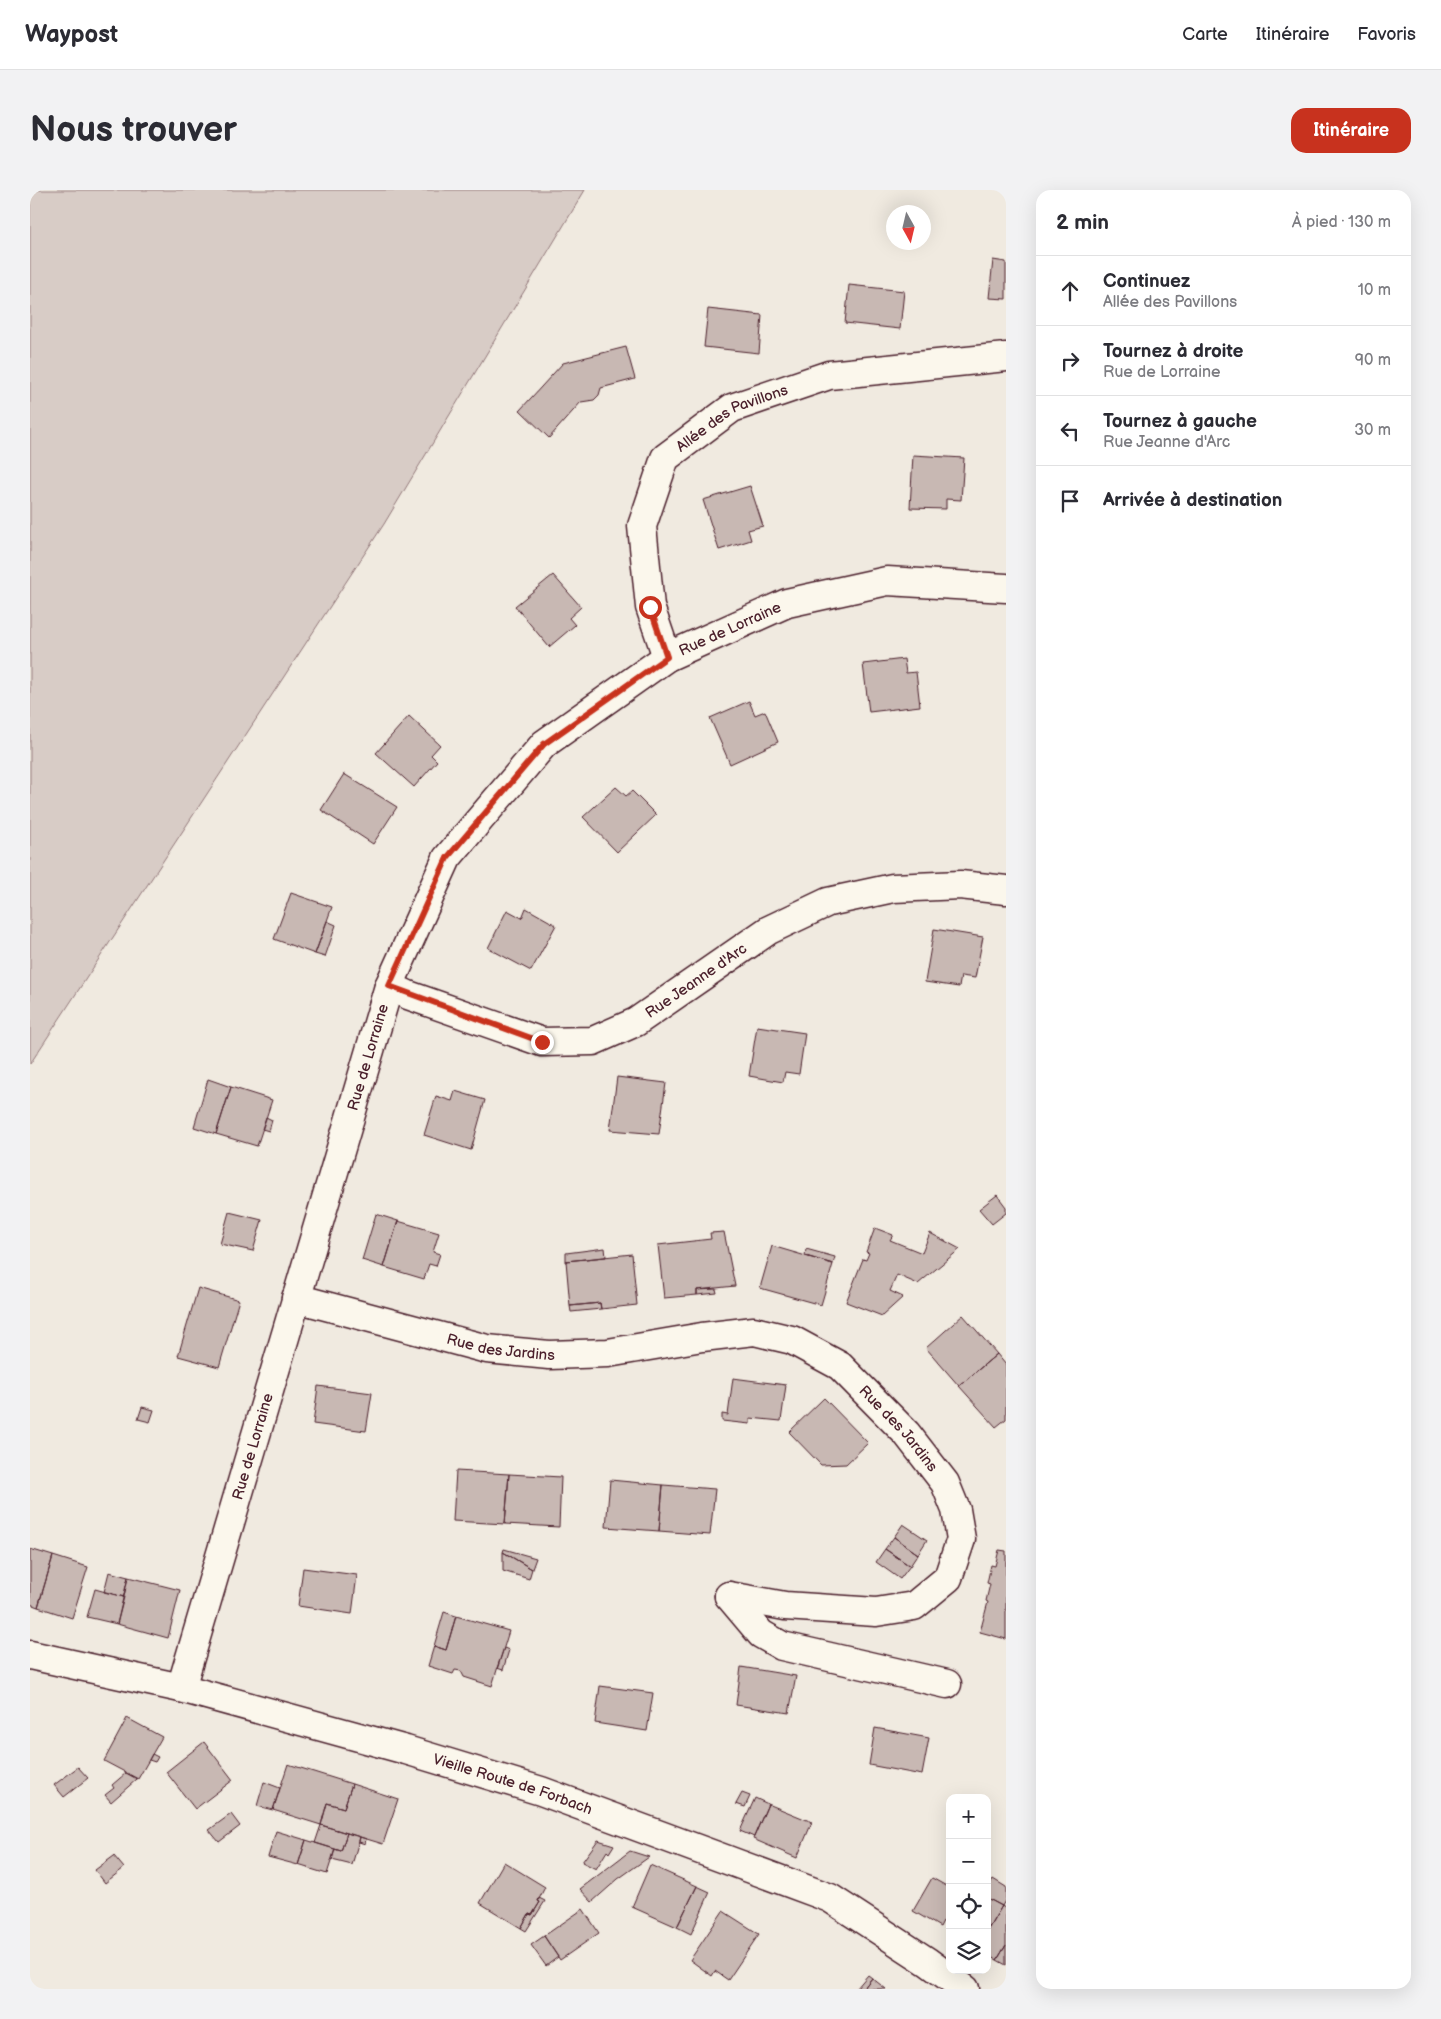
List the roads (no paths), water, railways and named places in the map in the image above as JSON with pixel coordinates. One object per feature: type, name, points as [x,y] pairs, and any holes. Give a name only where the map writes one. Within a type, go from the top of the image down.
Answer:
[{"type":"street","name":"Allée des Pavillons","points":[[667,657],[650,607],[642,526],[665,458],[732,408],[829,375],[1006,357]]},
{"type":"street","name":"Rue de Lorraine","points":[[181,1688],[389,986],[447,858],[544,744],[667,657],[787,603],[887,581],[1006,588]]},
{"type":"street","name":"Rue Jeanne d'Arc","points":[[389,986],[542,1042],[592,1041],[636,1022],[769,930],[828,902],[893,888],[960,885],[1006,890]]},
{"type":"street","name":"Rue des Jardins","points":[[296,1298],[487,1349],[549,1355],[608,1353],[702,1337],[754,1331],[792,1340],[840,1366],[907,1434],[945,1483],[956,1510],[961,1539],[948,1578],[914,1606],[876,1612],[785,1606],[729,1596],[761,1634],[782,1646],[947,1684]]},
{"type":"street","name":"Vieille Route de Forbach","points":[[30,1655],[181,1688],[406,1750],[541,1791],[830,1898],[928,1962],[965,1989]]}]
